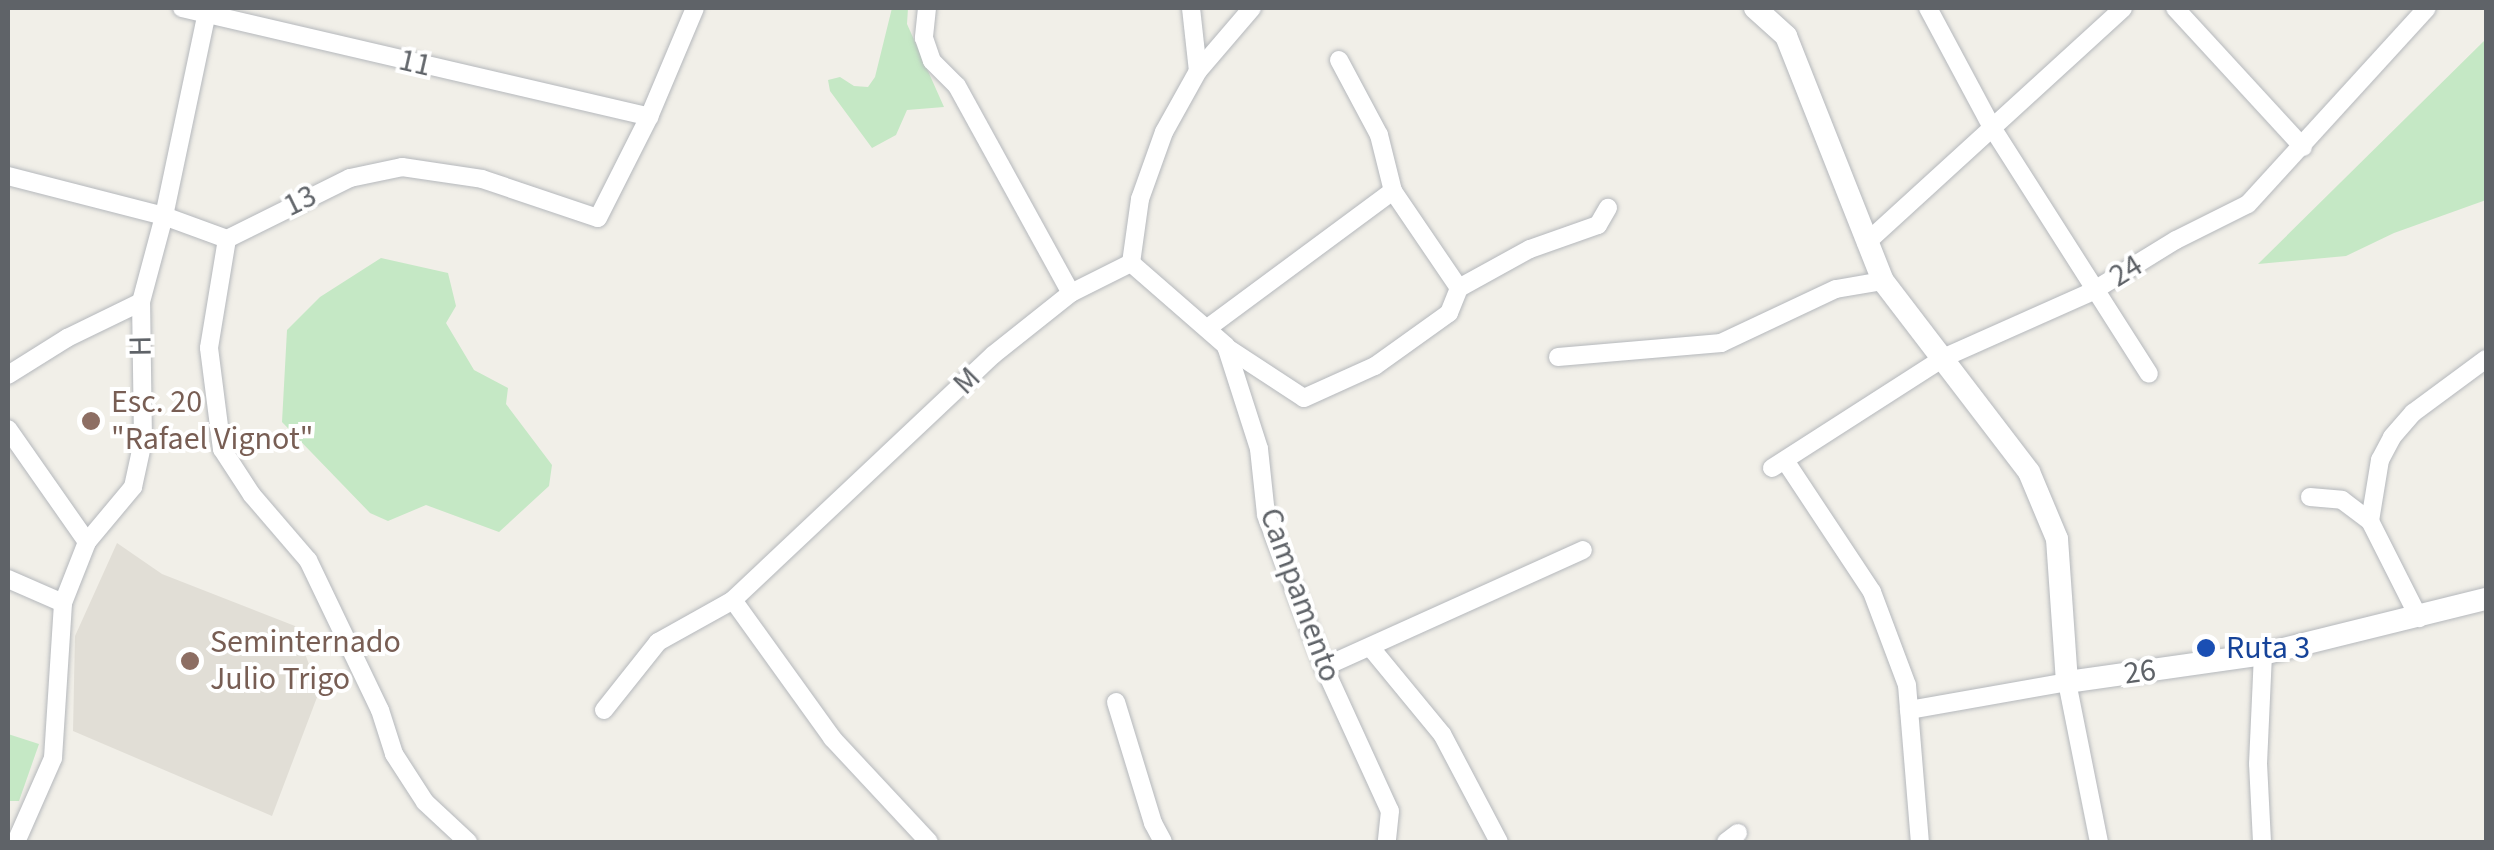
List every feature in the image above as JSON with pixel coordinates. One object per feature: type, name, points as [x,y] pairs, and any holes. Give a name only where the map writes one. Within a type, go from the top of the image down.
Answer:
[{"type":"street","name":"11","points":[[182,8],[649,117]]},
{"type":"street","points":[[649,117],[696,8]]},
{"type":"street","points":[[928,8],[924,38],[932,61],[957,86],[1071,293]]},
{"type":"street","points":[[1191,8],[1198,71]]},
{"type":"street","points":[[1132,263],[1140,199],[1164,132],[1198,71],[1252,8]]},
{"type":"street","points":[[1755,8],[1786,36],[1884,281],[2029,472],[2057,538],[2067,682],[2099,842]]},
{"type":"street","points":[[1928,8],[1993,129],[2092,292],[2149,374]]},
{"type":"street","points":[[1866,243],[2123,8]]},
{"type":"street","points":[[2175,8],[2303,147]]},
{"type":"street","name":"24","points":[[1910,710],[1907,685],[1872,592],[1779,465],[1945,357],[2092,292],[2176,240],[2248,204],[2428,8]]},
{"type":"street","name":"H","points":[[16,842],[52,758],[63,604],[86,542],[133,487],[144,441],[140,302],[164,216],[208,12]]},
{"type":"street","points":[[1339,60],[1380,136],[1393,191],[1458,288]]},
{"type":"street","name":"13","points":[[228,238],[350,178],[402,166],[482,179],[598,218],[649,117]]},
{"type":"street","points":[[8,176],[164,216],[228,238],[208,348],[222,450],[252,495],[308,560],[380,710],[394,754],[425,802],[468,842]]},
{"type":"street","points":[[1210,328],[1393,191]]},
{"type":"street","points":[[1226,346],[1304,398],[1388,356],[1448,313],[1458,288],[1530,249],[1598,225],[1608,208]]},
{"type":"street","name":"M","points":[[604,710],[658,642],[733,600],[993,355],[1071,293],[1132,263]]},
{"type":"street","name":"Campamento","points":[[1132,263],[1226,346],[1259,449],[1266,516],[1324,667],[1390,811],[1387,842]]},
{"type":"street","points":[[1558,357],[1721,343],[1836,289],[1884,281]]},
{"type":"street","points":[[8,375],[67,338],[140,302]]},
{"type":"street","points":[[2370,521],[2380,460],[2392,437],[2414,414],[2486,359]]},
{"type":"street","points":[[8,429],[86,542]]},
{"type":"street","points":[[2310,497],[2342,500],[2370,521],[2419,618]]},
{"type":"street","points":[[1324,667],[1583,550]]},
{"type":"street","points":[[8,579],[63,604]]},
{"type":"street","points":[[733,600],[832,738],[929,842]]},
{"type":"street","name":"26","points":[[1910,710],[2067,682],[2263,654],[2486,600]]},
{"type":"street","points":[[1371,648],[1442,734],[1499,842]]},
{"type":"street","points":[[2262,842],[2258,764],[2263,654]]},
{"type":"street","points":[[1116,702],[1153,822],[1163,842]]},
{"type":"street","points":[[1910,710],[1920,842]]},
{"type":"shaded area","name":"Seminternado Julio Trigo","points":[[117,543],[162,574],[295,626],[319,692],[272,816],[73,731],[75,636]]},
{"type":"green space","points":[[892,8],[908,8],[907,24],[944,107],[907,110],[896,135],[872,148],[830,91],[828,80],[840,77],[854,86],[868,87],[875,77]]},
{"type":"green space","points":[[2486,39],[2486,200],[2394,233],[2346,256],[2258,264]]},
{"type":"green space","points":[[381,258],[448,273],[456,306],[446,323],[474,370],[508,388],[506,404],[552,465],[549,486],[499,532],[426,505],[388,521],[370,513],[282,422],[287,330],[320,297]]},
{"type":"green space","points":[[8,734],[39,744],[19,801],[8,801]]},
{"type":"place","name":"Esc. 20 \"Rafael Vignot\"","points":[[91,421]]},
{"type":"place","name":"Ruta 3","points":[[2206,648]]},
{"type":"place","name":"Seminternado Julio Trigo","points":[[190,661]]}]
